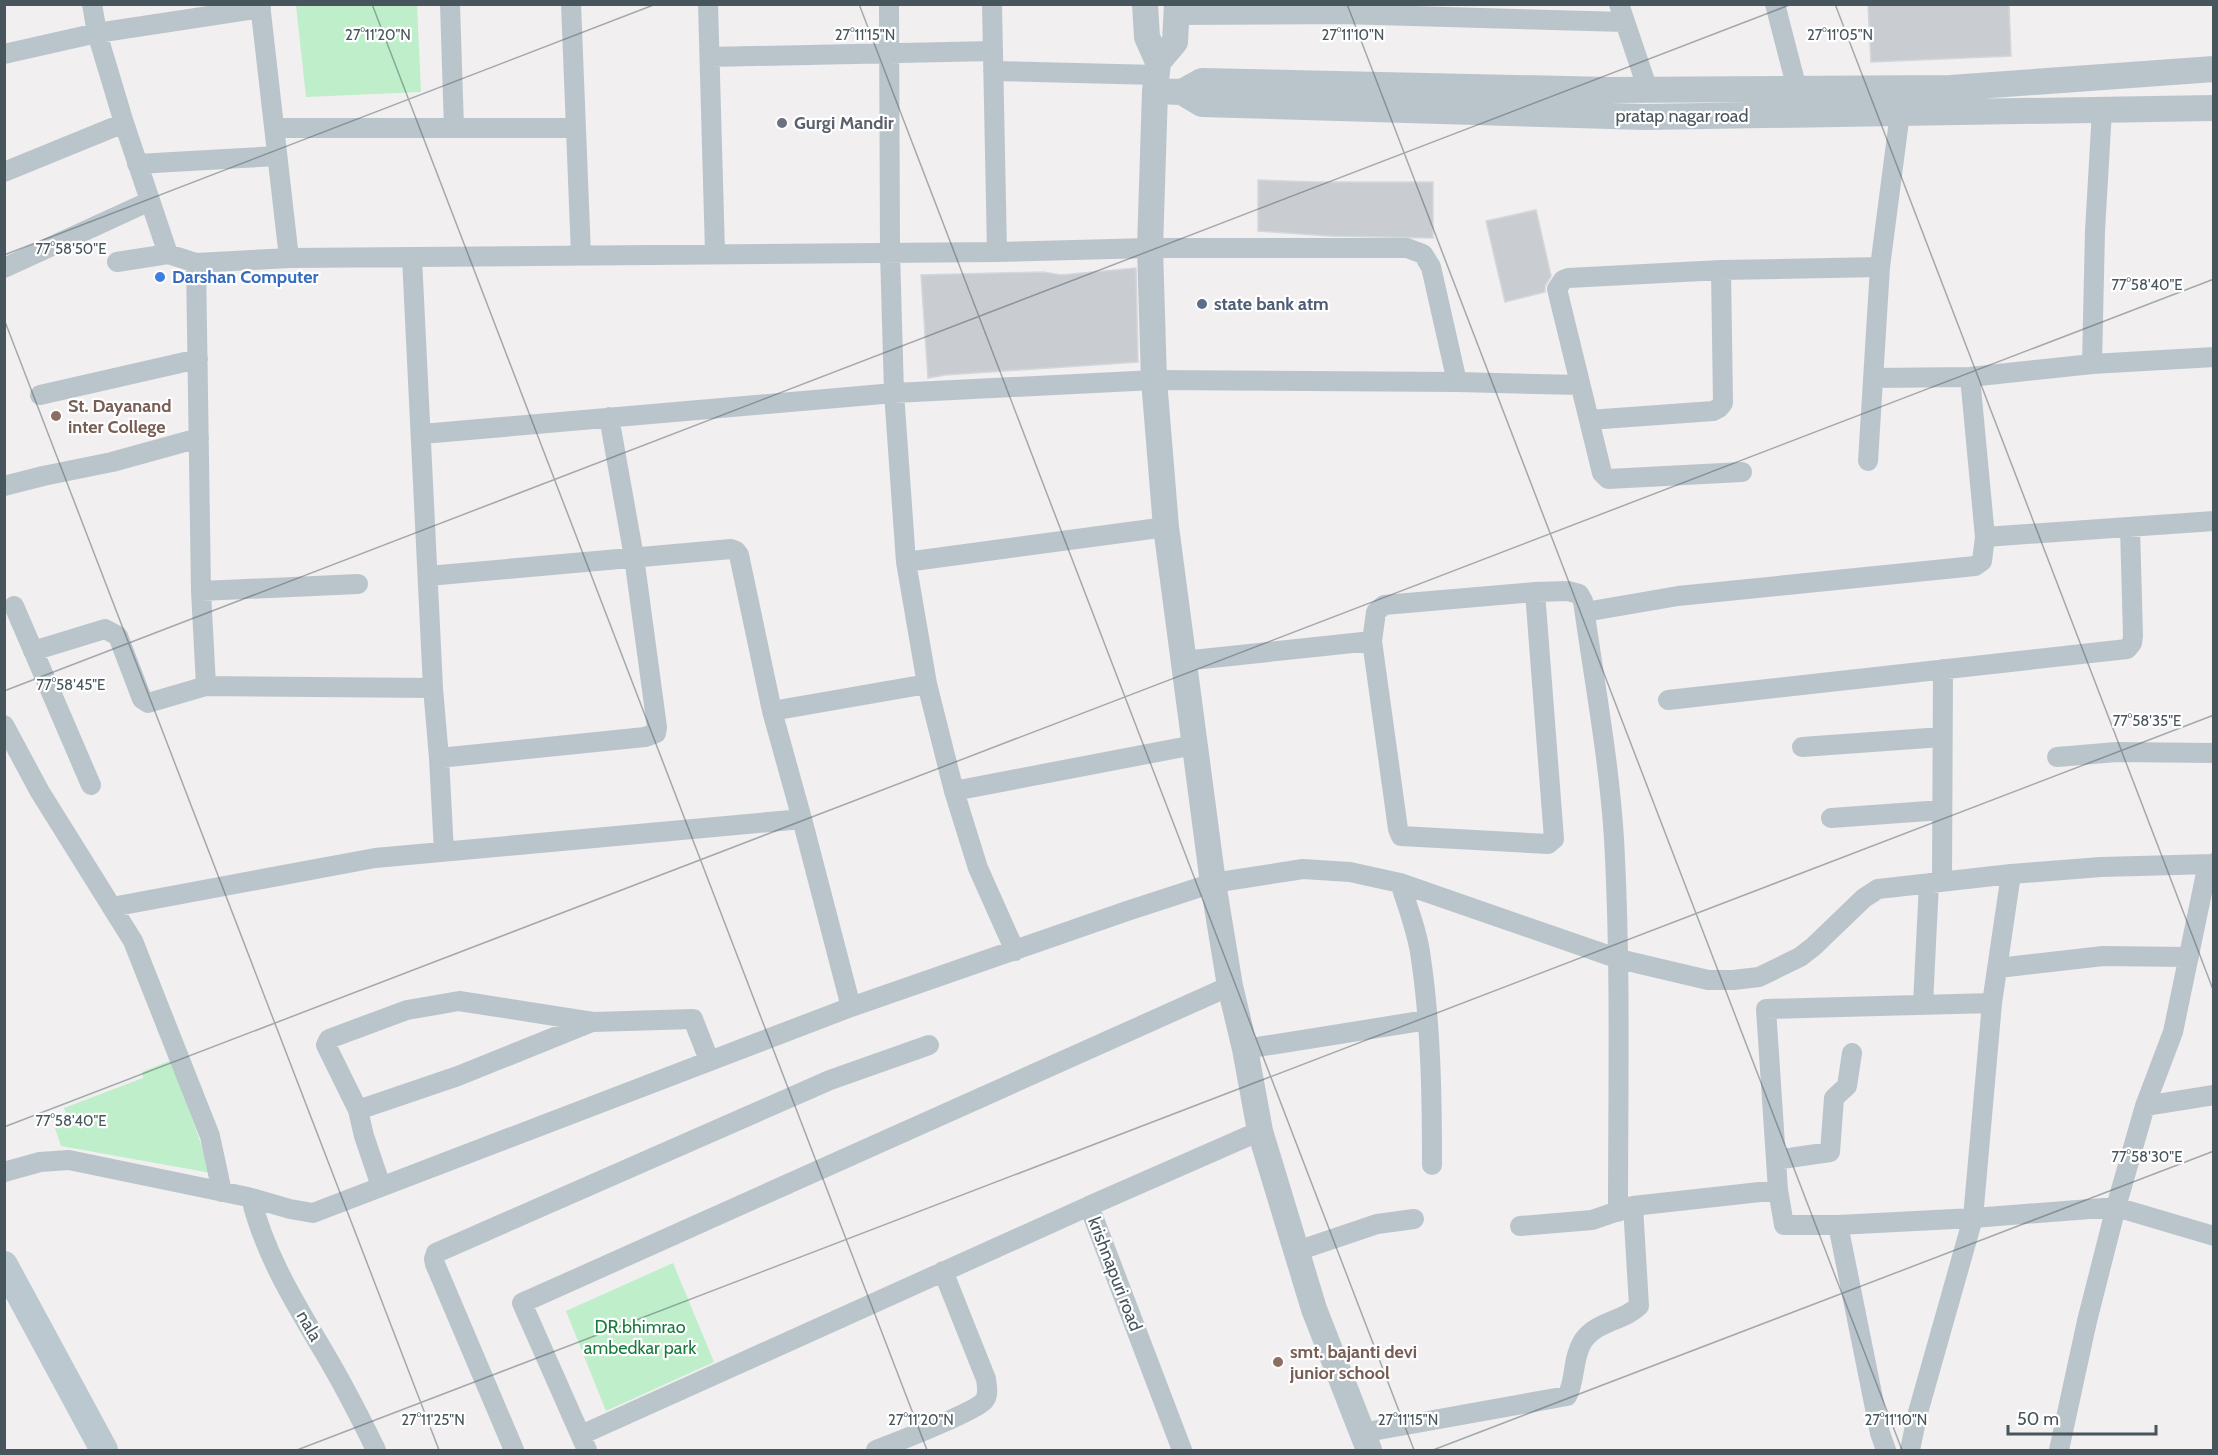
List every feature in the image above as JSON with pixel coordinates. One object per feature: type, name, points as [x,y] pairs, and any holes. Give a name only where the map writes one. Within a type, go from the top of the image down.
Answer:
[{"type":"main road","points":[[4,1265],[104,1450]]},
{"type":"street","points":[[92,4],[97,33],[124,123],[168,254]]},
{"type":"street","points":[[450,4],[454,128]]},
{"type":"street","points":[[571,4],[581,255]]},
{"type":"street","points":[[708,4],[715,253]]},
{"type":"street","points":[[889,4],[890,252],[894,393],[906,562],[927,684],[954,791],[978,868],[1015,951]]},
{"type":"street","points":[[992,4],[996,252]]},
{"type":"street","points":[[1145,4],[1147,37],[1157,76],[1150,248],[1154,380],[1166,526],[1213,883],[1230,986],[1245,1049],[1260,1131],[1314,1308],[1365,1442],[1567,1396],[1576,1356],[1583,1341],[1605,1323],[1639,1306],[1625,1209],[1619,959],[1612,825],[1585,612],[1583,601],[1575,591],[1536,592],[1384,605],[1376,612],[1372,641],[1398,829],[1401,836],[1548,844],[1554,838],[1536,592]]},
{"type":"street","points":[[1775,4],[1797,89]]},
{"type":"street","points":[[4,54],[97,33],[260,6],[289,258]]},
{"type":"street","points":[[1157,76],[1175,42],[1177,10],[1341,9],[1622,13],[1648,90]]},
{"type":"street","points":[[710,57],[890,54],[1157,76]]},
{"type":"street","points":[[1182,92],[1202,81],[1648,90],[1950,88],[2214,69]]},
{"type":"street","name":"pratap nagar road","points":[[1157,76],[1202,104],[1226,105],[1645,117],[2214,108]]},
{"type":"street","points":[[2092,364],[2095,231],[2102,110]]},
{"type":"street","points":[[1868,461],[1880,267],[1900,113]]},
{"type":"street","points":[[4,172],[124,123]]},
{"type":"street","points":[[274,128],[576,128]]},
{"type":"street","points":[[137,164],[277,156]]},
{"type":"street","points":[[4,268],[150,201]]},
{"type":"street","points":[[117,262],[168,254],[196,263],[289,258],[996,252],[1150,248],[1407,248],[1423,254],[1431,267],[1456,382]]},
{"type":"street","points":[[412,258],[433,688],[444,852]]},
{"type":"street","points":[[196,263],[201,591],[206,686]]},
{"type":"street","points":[[1742,472],[1608,479],[1602,473],[1558,294],[1557,289],[1563,280],[1722,270],[1880,267]]},
{"type":"street","points":[[1589,420],[1713,411],[1719,408],[1723,403],[1722,270]]},
{"type":"street","points":[[1873,378],[1970,377],[2092,364],[2214,357]]},
{"type":"street","points":[[40,395],[198,359]]},
{"type":"street","points":[[1585,612],[1678,596],[1975,566],[1982,561],[1985,537],[1970,377]]},
{"type":"street","points":[[422,434],[894,393],[1154,380],[1580,385]]},
{"type":"street","points":[[439,758],[645,737],[656,733],[634,556],[609,417]]},
{"type":"street","points":[[4,486],[112,462],[199,438]]},
{"type":"street","points":[[1985,537],[2214,521]]},
{"type":"street","points":[[906,562],[1166,526]]},
{"type":"street","points":[[1668,700],[2127,649],[2132,643],[2133,636],[2130,527]]},
{"type":"street","points":[[428,576],[634,556],[731,549],[736,551],[739,555],[772,711],[850,1007]]},
{"type":"street","points":[[201,591],[358,585]]},
{"type":"street","points":[[14,606],[91,785]]},
{"type":"street","points":[[33,651],[105,629],[118,636],[142,699],[152,704],[206,686],[433,688]]},
{"type":"street","points":[[1183,661],[1372,641]]},
{"type":"street","points":[[1923,1004],[1942,810],[1943,669]]},
{"type":"street","points":[[772,711],[927,684]]},
{"type":"street","name":"nala","points":[[4,725],[40,792],[133,941],[210,1136],[239,1196],[257,1224],[284,1284],[334,1369],[376,1450]]},
{"type":"street","points":[[1802,747],[1942,737]]},
{"type":"street","points":[[954,791],[1194,745]]},
{"type":"street","points":[[2057,758],[2117,752],[2214,753]]},
{"type":"street","points":[[1831,818],[1942,810]]},
{"type":"street","points":[[112,907],[375,858],[802,819]]},
{"type":"street","points":[[4,1172],[40,1162],[69,1160],[313,1213],[850,1007],[1213,883],[1302,869],[1350,872],[1400,883],[1619,959],[1708,980],[1759,977],[1800,957],[1878,889],[2011,874],[2101,867],[2213,864]]},
{"type":"street","points":[[2059,1450],[2087,1321],[2116,1207],[2145,1106],[2173,1032],[2205,878],[2213,864]]},
{"type":"street","points":[[1910,1450],[1917,1416],[1973,1218],[1992,1003],[2011,874]]},
{"type":"street","points":[[1400,883],[1415,929],[1421,958],[1432,1094],[1432,1165]]},
{"type":"street","points":[[1998,968],[2103,956],[2188,957]]},
{"type":"street","points":[[1089,1206],[943,1271],[584,1443],[522,1304],[1230,986]]},
{"type":"street","points":[[381,1186],[358,1110],[328,1049],[326,1042],[329,1039],[407,1010],[459,1001],[593,1022],[693,1019],[709,1060]]},
{"type":"street","points":[[1992,1003],[1766,1009],[1778,1190],[1784,1225],[1839,1225],[1973,1218],[2116,1207],[2214,1236]]},
{"type":"street","points":[[1245,1049],[1427,1020]]},
{"type":"street","points":[[358,1110],[458,1076],[593,1022]]},
{"type":"street","points":[[513,1450],[435,1264],[436,1253],[830,1080],[929,1045]]},
{"type":"street","points":[[1776,1160],[1830,1152],[1834,1098],[1847,1086],[1852,1053]]},
{"type":"street","points":[[2145,1106],[2214,1095]]},
{"type":"street","name":"krishnapuri road","points":[[1182,1450],[1089,1206],[1260,1131]]},
{"type":"street","points":[[1520,1226],[1592,1220],[1625,1209],[1778,1190]]},
{"type":"street","points":[[1297,1251],[1377,1224],[1413,1219]]},
{"type":"street","points":[[1839,1225],[1880,1433],[1886,1450]]},
{"type":"street","points":[[876,1450],[971,1410],[985,1400],[988,1392],[986,1378],[943,1271]]},
{"type":"green space","points":[[296,5],[417,5],[421,92],[306,97]]},
{"type":"green space","points":[[172,1060],[211,1173],[61,1146],[54,1125],[68,1118],[64,1108],[143,1078],[142,1072]]},
{"type":"green space","name":"DR.bhimrao ambedkar park","points":[[673,1263],[714,1362],[606,1411],[566,1311]]},
{"type":"building","points":[[1868,4],[2009,4],[2011,56],[1871,62]]},
{"type":"building","points":[[1258,180],[1433,182],[1433,238],[1330,236],[1258,231]]},
{"type":"building","points":[[1536,210],[1551,276],[1545,286],[1545,292],[1505,302],[1486,221]]},
{"type":"building","points":[[1136,268],[1138,362],[928,378],[921,275],[1043,272],[1061,275]]},
{"type":"place","name":"Gurgi Mandir","points":[[782,123]]},
{"type":"place","name":"Darshan Computer","points":[[160,277]]},
{"type":"place","name":"state bank atm","points":[[1202,304]]},
{"type":"place","name":"St. Dayanand inter College","points":[[56,416]]},
{"type":"place","name":"smt. bajanti devi junior school","points":[[1278,1362]]}]
